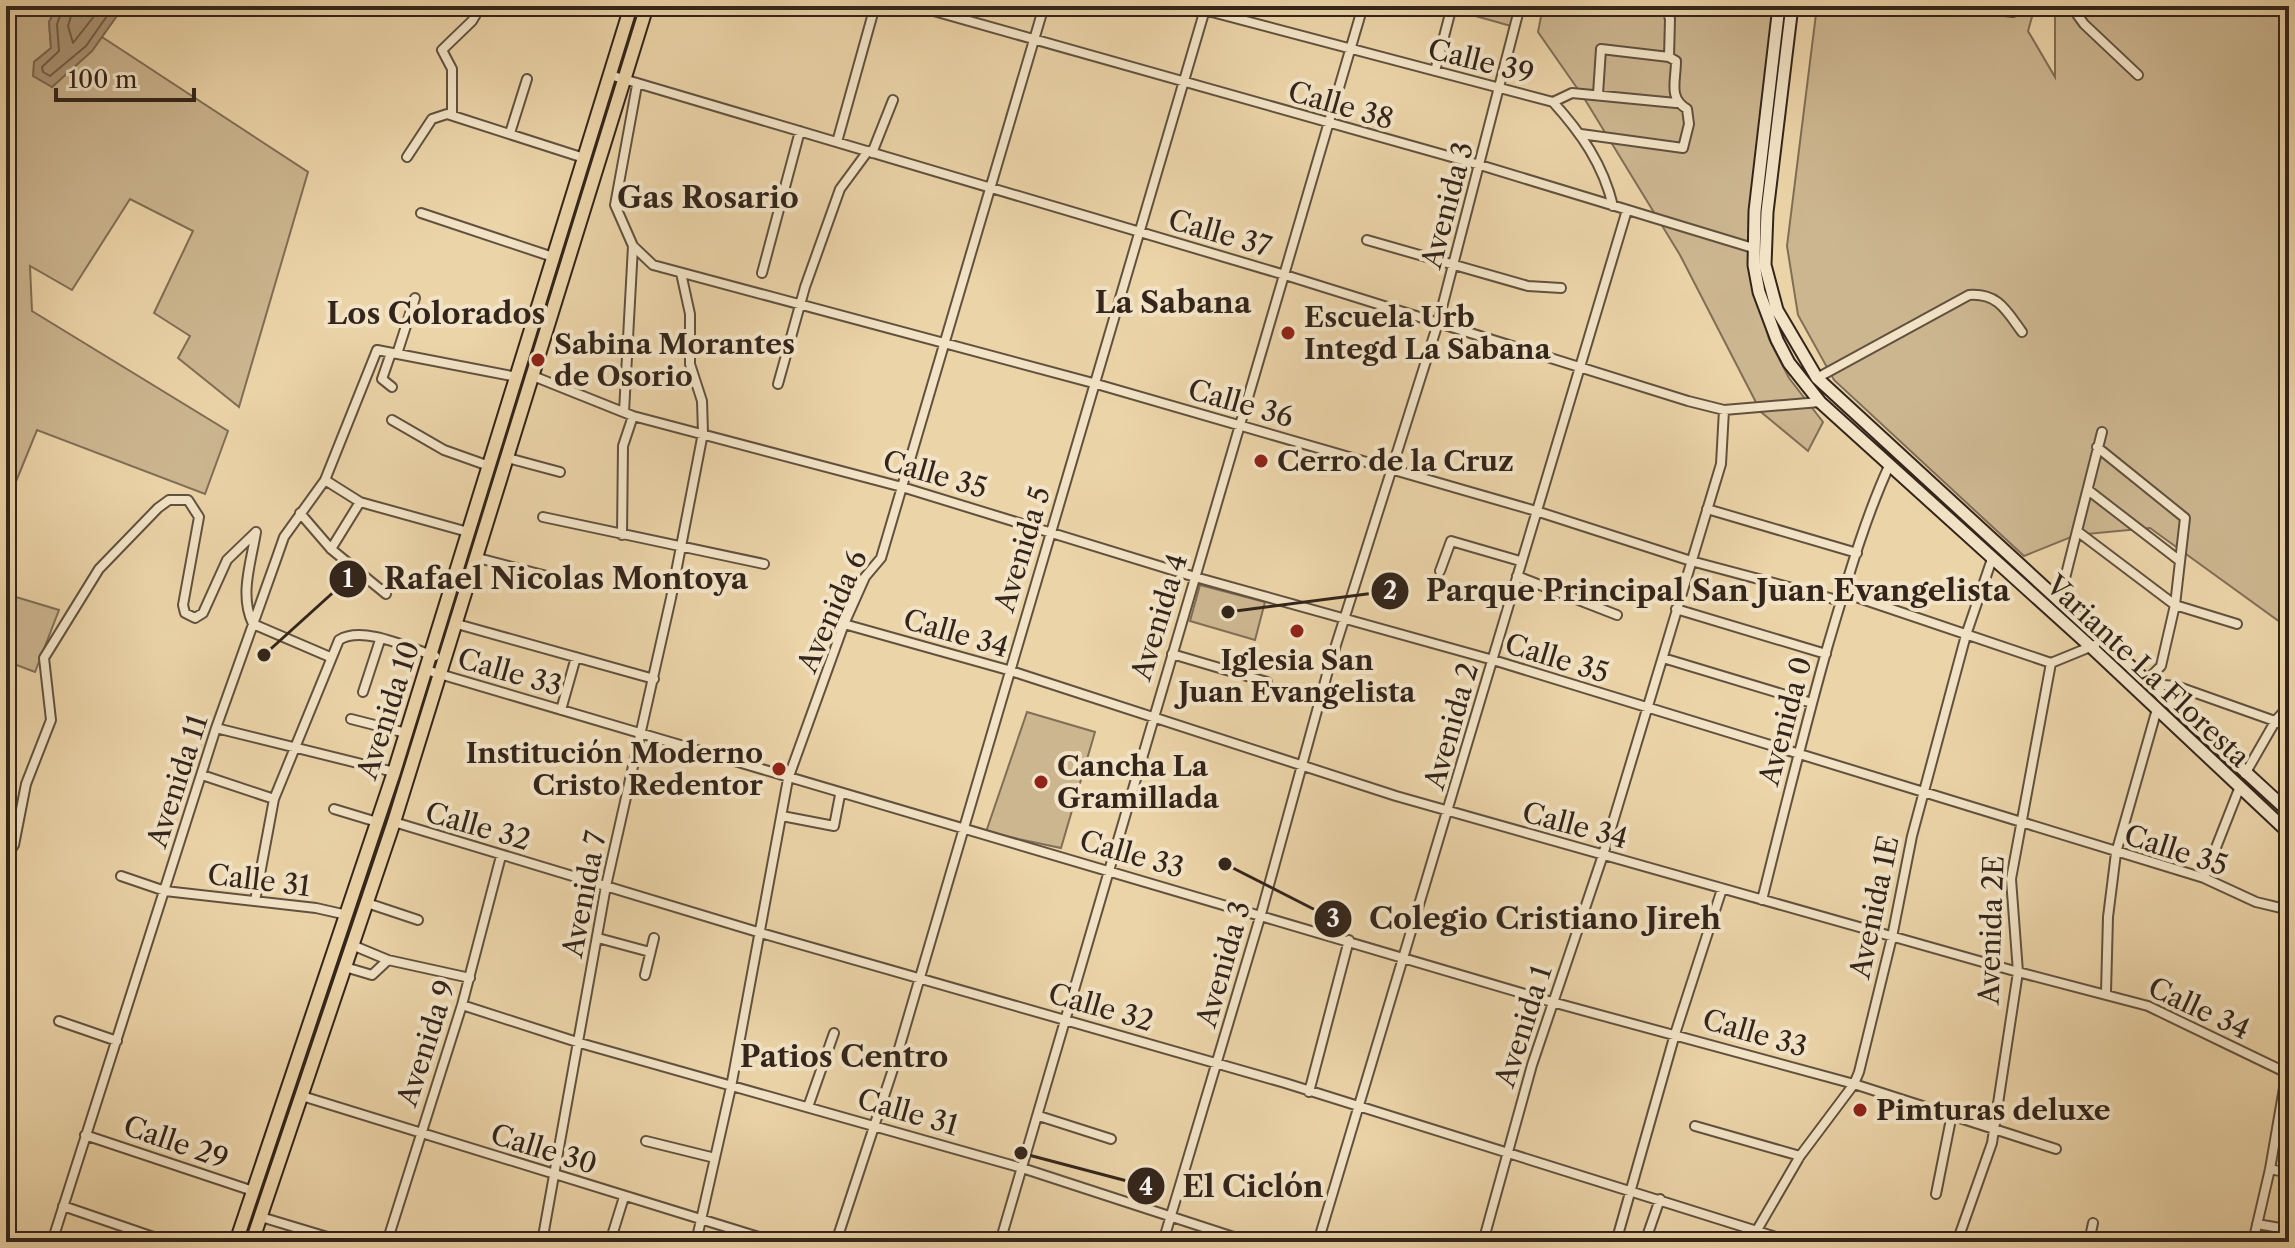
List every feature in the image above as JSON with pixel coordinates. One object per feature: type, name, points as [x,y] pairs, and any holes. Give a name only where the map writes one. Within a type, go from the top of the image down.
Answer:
[{"type":"main road","name":"Avenida 10","points":[[236,1242],[394,772],[631,6]]},
{"type":"main road","name":"Avenida 10","points":[[252,1242],[441,675],[647,6]]},
{"type":"main road","name":"Variante La Floresta","points":[[1779,6],[1761,212],[1770,289],[1789,335],[1817,378],[2289,812]]},
{"type":"main road","name":"Variante La Floresta","points":[[1792,6],[1753,248],[1766,317],[1789,363],[1820,402],[2091,647],[2289,833]]},
{"type":"street","points":[[452,115],[452,69],[442,50],[472,21],[481,6]]},
{"type":"street","points":[[837,142],[875,6]]},
{"type":"street","name":"Calle 38","points":[[916,6],[1480,165],[1753,248]]},
{"type":"street","name":"Avenida 6","points":[[696,1242],[731,1087],[788,779],[844,624],[865,577],[881,558],[1044,6]]},
{"type":"street","name":"Calle 39","points":[[1189,6],[1553,102],[1581,134],[1600,168],[1613,206]]},
{"type":"street","name":"Avenida 4","points":[[1000,1242],[1237,425],[1285,275],[1363,6]]},
{"type":"street","points":[[1435,71],[1452,6]]},
{"type":"street","name":"Avenida 3","points":[[1163,1242],[1261,914],[1301,764],[1390,468],[1438,323],[1520,6]]},
{"type":"street","points":[[1618,6],[1655,7],[1668,13],[1669,57]]},
{"type":"street","points":[[1969,6],[2013,12]]},
{"type":"street","points":[[2071,6],[2084,24],[2138,75]]},
{"type":"street","name":"Avenida 5","points":[[836,1242],[875,1125],[964,831],[1008,670],[1205,8]]},
{"type":"street","points":[[1598,94],[1601,49],[1669,57],[1676,61],[1676,103]]},
{"type":"street","name":"Calle 37","points":[[610,75],[1285,275],[1724,410],[1820,402]]},
{"type":"street","points":[[510,133],[527,79]]},
{"type":"street","points":[[622,535],[633,246],[615,205],[637,85]]},
{"type":"street","points":[[1553,102],[1572,93],[1598,94],[1676,103],[1687,109],[1689,124],[1683,148],[1581,134]]},
{"type":"street","points":[[778,384],[840,189],[870,152],[893,100]]},
{"type":"street","points":[[407,157],[432,119],[440,114],[452,115],[584,158]]},
{"type":"street","points":[[762,273],[800,131]]},
{"type":"street","name":"Avenida 2","points":[[1318,1242],[1627,210]]},
{"type":"street","points":[[421,213],[553,257]]},
{"type":"street","points":[[1367,240],[1455,262],[1528,286],[1561,288]]},
{"type":"street","name":"Calle 36","points":[[633,246],[653,265],[1093,383],[1536,511],[1691,561],[1842,597],[2051,663]]},
{"type":"street","name":"Avenida 7","points":[[542,1242],[606,886],[639,733],[654,679],[703,433],[704,414],[690,364],[690,314],[681,273]]},
{"type":"street","points":[[1817,378],[1969,295],[1985,294],[1997,299],[2022,332]]},
{"type":"street","points":[[392,387],[382,379],[415,298]]},
{"type":"street","name":"Avenida 11","points":[[52,1242],[216,728],[284,537],[325,480],[377,350],[394,353]]},
{"type":"street","points":[[394,353],[517,377]]},
{"type":"street","name":"Calle 35","points":[[533,376],[628,414],[902,487],[1195,577],[1493,660],[2204,878],[2256,902],[2289,910]]},
{"type":"street","name":"Avenida 1","points":[[1483,1242],[1552,1002],[1603,855],[1721,464],[1724,410]]},
{"type":"street","points":[[392,420],[444,450],[489,466]]},
{"type":"street","points":[[2059,602],[2102,432]]},
{"type":"street","points":[[2097,447],[2183,516],[2175,605],[2161,666],[2149,682],[2176,686],[2289,726]]},
{"type":"street","points":[[508,458],[560,472]]},
{"type":"street","name":"Avenida 0","points":[[1762,900],[1797,755],[1842,597],[1889,466]]},
{"type":"street","points":[[325,480],[360,502],[468,532]]},
{"type":"street","points":[[2088,490],[2180,561]]},
{"type":"street","points":[[6,857],[14,845],[26,784],[51,720],[44,658],[59,630],[113,552],[158,508],[177,498],[192,503],[199,517],[183,594],[185,613],[191,619],[203,613],[227,560],[256,532],[245,594],[247,611],[253,624],[330,657],[274,799],[255,901]]},
{"type":"street","points":[[331,549],[360,502]]},
{"type":"street","points":[[1707,509],[1857,553]]},
{"type":"street","points":[[300,513],[331,549],[386,594]]},
{"type":"street","points":[[543,517],[764,564]]},
{"type":"street","points":[[2077,531],[2175,605],[2237,624]]},
{"type":"street","points":[[1440,571],[1451,541],[1520,561]]},
{"type":"street","points":[[478,558],[566,581]]},
{"type":"street","name":"Avenida 1E","points":[[1754,1242],[1757,1230],[1800,1156],[1854,1084],[1892,937],[1923,794],[1966,635],[1992,559]]},
{"type":"street","points":[[1517,576],[1617,615]]},
{"type":"street","points":[[1676,609],[1826,654]]},
{"type":"street","points":[[457,624],[654,679]]},
{"type":"street","name":"Calle 34","points":[[844,624],[1008,670],[1449,812],[2018,972],[2106,992],[2148,1006],[2288,1074]]},
{"type":"street","name":"Calle 33","points":[[330,657],[339,640],[347,636],[380,640],[445,659]]},
{"type":"street","points":[[2051,663],[2091,647],[2102,639]]},
{"type":"street","points":[[363,692],[380,640]]},
{"type":"street","points":[[1172,654],[1267,682]]},
{"type":"street","points":[[561,710],[576,657]]},
{"type":"street","points":[[1663,658],[1812,703]]},
{"type":"street","name":"Avenida 2E","points":[[1957,1242],[1992,1143],[2018,972],[2011,879],[2051,663]]},
{"type":"street","name":"Calle 33","points":[[426,670],[840,795],[1108,869],[1552,1002],[1854,1084],[1994,1126],[2056,1149]]},
{"type":"street","points":[[2245,774],[2276,720],[2289,706]]},
{"type":"street","points":[[2106,992],[2108,917],[2116,853],[2157,709]]},
{"type":"street","points":[[351,719],[406,733]]},
{"type":"street","points":[[216,728],[394,772]]},
{"type":"street","points":[[202,775],[274,799]]},
{"type":"street","points":[[2204,878],[2239,789]]},
{"type":"street","points":[[782,816],[834,826],[840,795]]},
{"type":"street","points":[[334,809],[377,822]]},
{"type":"street","name":"Calle 32","points":[[394,822],[761,933],[1217,1064],[1792,1242]]},
{"type":"street","name":"Avenida 9","points":[[387,1242],[470,978],[501,856]]},
{"type":"street","name":"Calle 31","points":[[121,876],[165,891],[347,915]]},
{"type":"street","points":[[1616,1242],[1675,1034],[1722,889]]},
{"type":"street","points":[[367,903],[418,920]]},
{"type":"street","points":[[598,938],[650,952]]},
{"type":"street","points":[[645,975],[654,938]]},
{"type":"street","points":[[1309,1092],[1349,940]]},
{"type":"street","points":[[352,945],[388,960],[470,978]]},
{"type":"street","points":[[345,967],[372,975],[388,960]]},
{"type":"street","name":"Calle 31","points":[[462,1005],[731,1087],[1022,1168],[1249,1242]]},
{"type":"street","points":[[59,1021],[117,1041]]},
{"type":"street","points":[[808,1107],[834,1033]]},
{"type":"street","points":[[2253,1242],[2270,1169],[2289,1059]]},
{"type":"street","name":"Calle 30","points":[[302,1096],[775,1242]]},
{"type":"street","points":[[1936,1194],[1952,1114]]},
{"type":"street","points":[[1039,1116],[1111,1139]]},
{"type":"street","points":[[1695,1126],[1800,1156]]},
{"type":"street","name":"Calle 29","points":[[85,1135],[253,1191]]},
{"type":"street","points":[[646,1141],[715,1158]]},
{"type":"street","points":[[2270,1169],[2289,1173]]},
{"type":"street","points":[[610,1242],[624,1197]]},
{"type":"street","points":[[1645,1242],[1660,1199]]},
{"type":"street","points":[[63,1206],[168,1242]]},
{"type":"street","points":[[261,1217],[344,1242]]},
{"type":"street","points":[[2093,1223],[2090,1239],[2120,1242]]},
{"type":"street","points":[[2257,1224],[2280,1228]]},
{"type":"shaded area","points":[[6,6],[57,6],[49,22],[51,48],[34,62],[52,87],[102,37],[308,172],[239,407],[178,358],[190,336],[154,313],[193,231],[130,199],[72,290],[30,266],[32,311],[228,431],[205,494],[37,430],[6,506]]},
{"type":"shaded area","points":[[1440,6],[1523,6],[1518,28]]},
{"type":"shaded area","points":[[1543,6],[1775,6],[1761,131],[1756,292],[1769,339],[1789,378],[1823,422],[1808,451],[1761,412],[1680,255],[1584,98],[1538,32]]},
{"type":"shaded area","points":[[1817,6],[2035,6],[2028,31],[2055,77],[2055,6],[2289,6],[2289,624],[2280,622],[2150,528],[2076,535],[2024,556],[1834,380],[1798,315],[1787,246]]},
{"type":"shaded area","points":[[1200,585],[1265,602],[1255,640],[1190,621]]},
{"type":"shaded area","points":[[6,594],[59,610],[35,672],[6,661]]},
{"type":"shaded area","name":"Cancha La Gramillada","points":[[1027,712],[1095,732],[1061,848],[986,832]]},
{"type":"water","points":[[57,6],[124,6],[92,51],[52,87],[33,76],[34,62],[51,48],[49,22]]},
{"type":"place","name":"Escuela Urb Integd La Sabana","points":[[1288,333]]},
{"type":"place","name":"Sabina Morantes de Osorio","points":[[538,360]]},
{"type":"place","name":"Cerro de la Cruz","points":[[1261,461]]},
{"type":"place","name":"Parque Principal San Juan Evangelista","points":[[1228,612]]},
{"type":"place","name":"Iglesia San Juan Evangelista","points":[[1297,631]]},
{"type":"place","name":"Rafael Nicolas Montoya","points":[[264,655]]},
{"type":"place","name":"Institución Moderno Cristo Redentor","points":[[779,769]]},
{"type":"place","name":"Cancha La Gramillada","points":[[1041,782]]},
{"type":"place","name":"Colegio Cristiano Jireh","points":[[1225,864]]},
{"type":"place","name":"Pimturas deluxe","points":[[1860,1110]]},
{"type":"place","name":"El Ciclón","points":[[1021,1153]]},
{"type":"district","name":"Gas Rosario","points":[[708,198]]},
{"type":"district","name":"La Sabana","points":[[1173,303]]},
{"type":"district","name":"Los Colorados","points":[[436,314]]},
{"type":"district","name":"Patios Centro","points":[[844,1057]]}]
